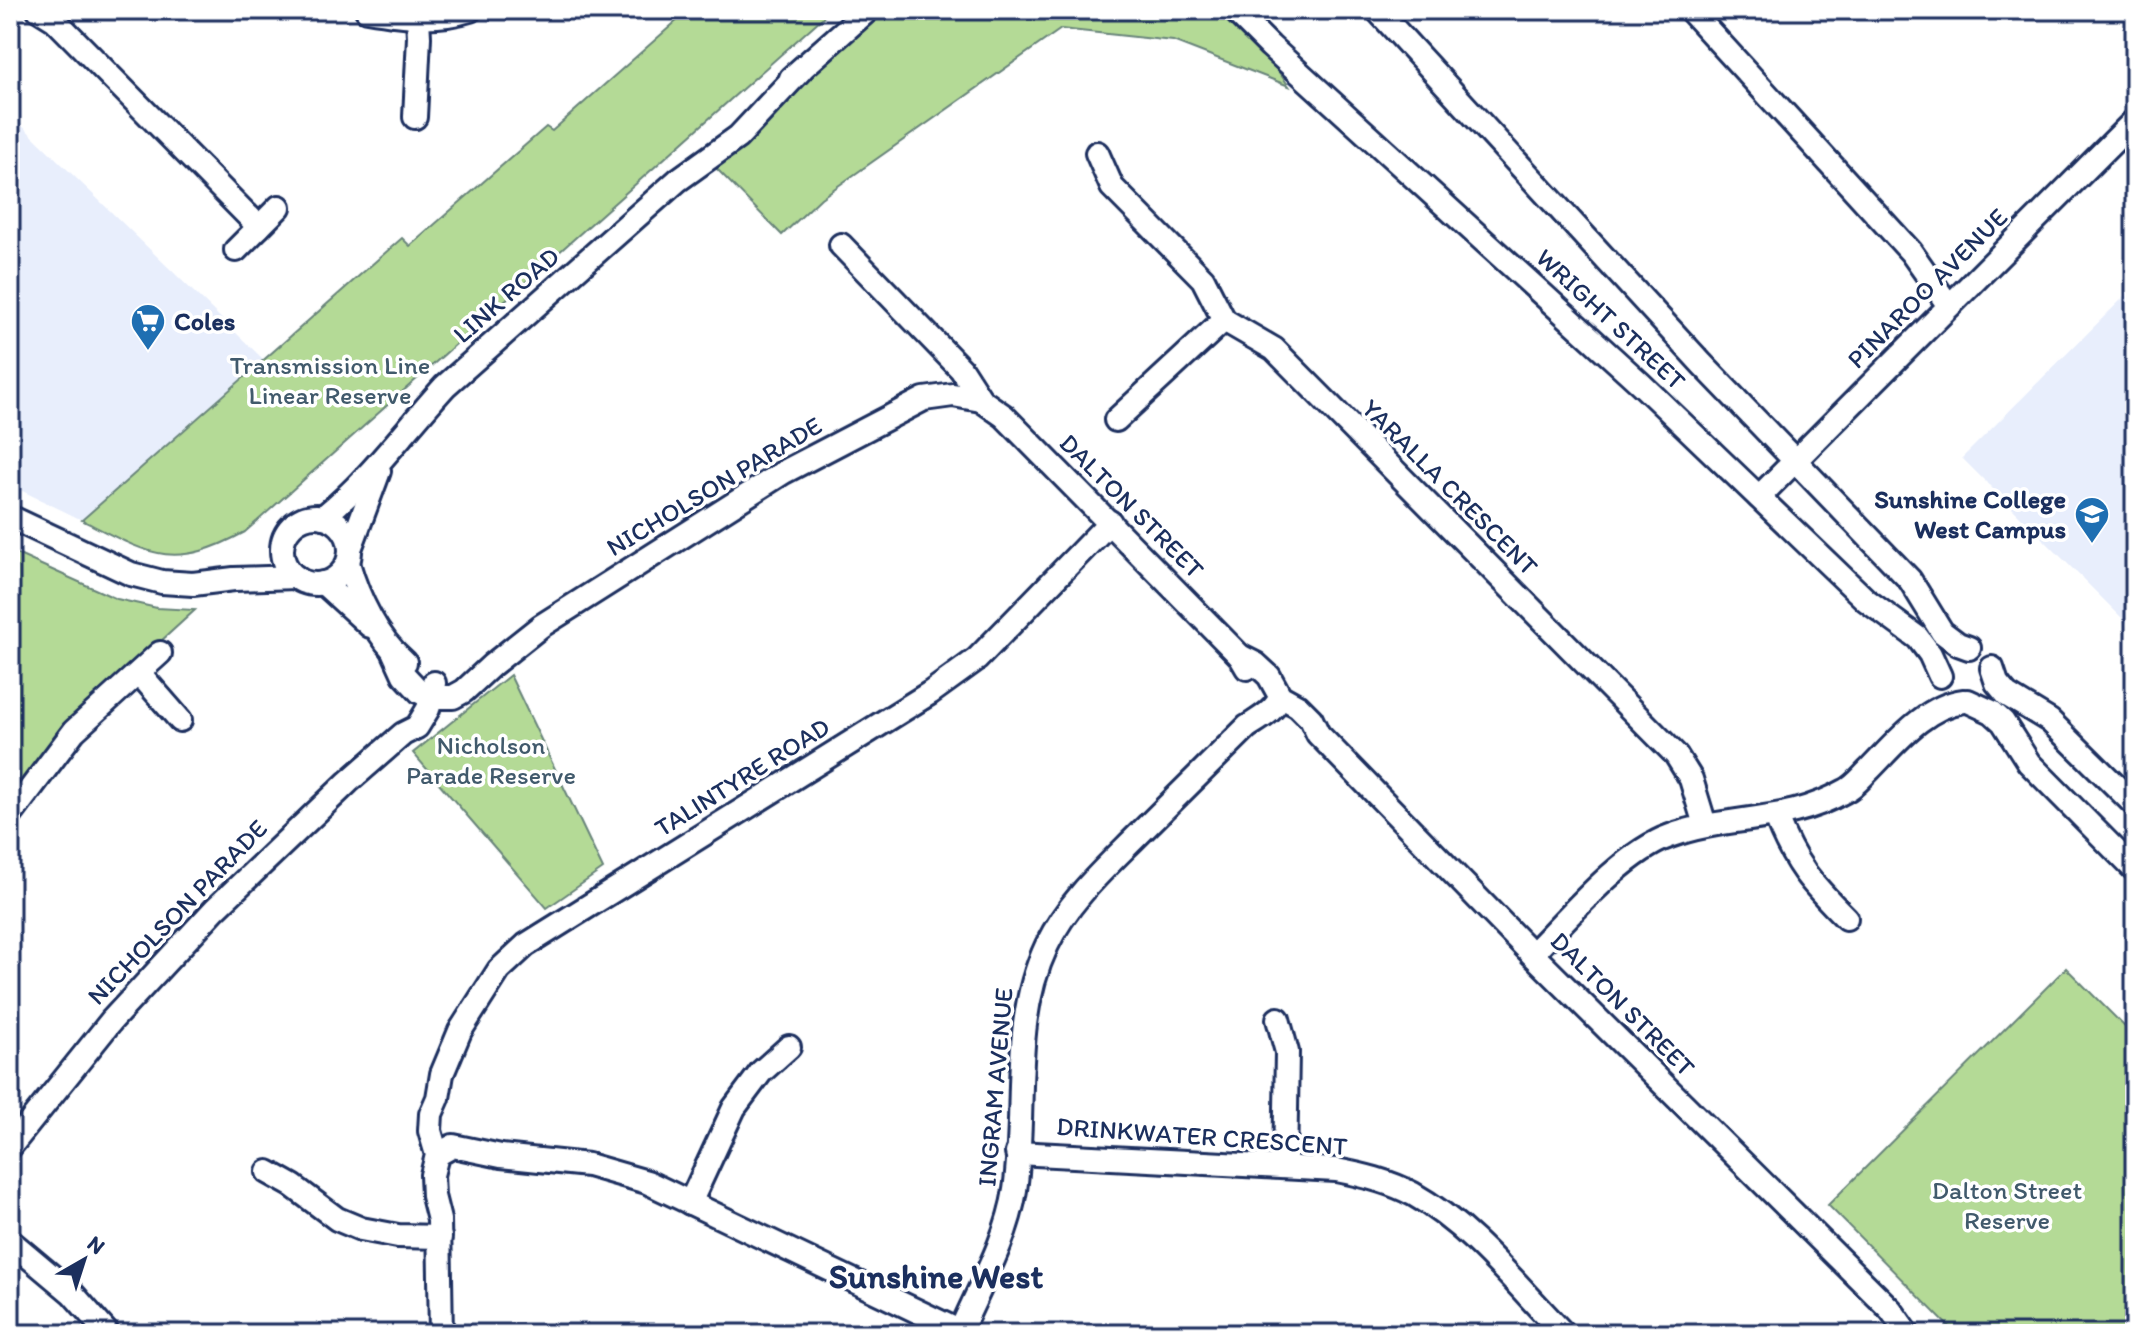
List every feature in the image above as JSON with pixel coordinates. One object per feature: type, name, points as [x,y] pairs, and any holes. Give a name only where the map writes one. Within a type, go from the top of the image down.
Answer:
[{"type":"street","points":[[367,10],[418,18],[470,10]]},
{"type":"street","name":"LINK ROAD","points":[[323,517],[382,462],[445,386],[678,180],[727,126],[801,70],[868,10]]},
{"type":"street","name":"WRIGHT STREET","points":[[1234,10],[1641,384],[1866,600],[1918,638],[1933,658],[1940,678]]},
{"type":"street","name":"WRIGHT STREET","points":[[1377,10],[1702,364],[1912,583],[1942,632],[1969,648]]},
{"type":"street","points":[[1690,10],[1955,299]]},
{"type":"street","points":[[47,13],[259,227]]},
{"type":"street","points":[[415,117],[418,18]]},
{"type":"street","name":"PINAROO AVENUE","points":[[1759,497],[2135,120]]},
{"type":"street","points":[[1097,153],[1112,187],[1203,279],[1224,320],[1116,420]]},
{"type":"street","points":[[236,250],[279,207]]},
{"type":"street","points":[[841,245],[961,369],[981,400]]},
{"type":"street","name":"YARALLA CRESCENT","points":[[1224,320],[1274,349],[1655,732],[1676,755],[1691,779],[1705,825]]},
{"type":"street","name":"NICHOLSON PARADE","points":[[10,1147],[80,1058],[173,952],[290,834],[403,734],[417,727],[422,721],[430,691],[492,665],[541,626],[600,587],[784,472],[924,399],[953,395],[981,400]]},
{"type":"street","name":"DALTON STREET","points":[[981,400],[1004,416],[1110,522],[1240,656],[1274,701],[1305,729],[1318,734],[1532,954],[1891,1310],[1908,1334]]},
{"type":"street","name":"LINK ROAD","points":[[349,556],[382,462]]},
{"type":"street","points":[[10,517],[131,574],[162,582],[193,584],[296,577]]},
{"type":"street","points":[[349,556],[333,579],[323,583],[304,582],[284,561],[284,542],[287,532],[303,519],[323,517],[342,528],[349,556],[356,588],[389,646]]},
{"type":"street","name":"TALINTYRE ROAD","points":[[441,1334],[440,1228],[432,1175],[447,1154],[430,1131],[431,1114],[438,1098],[442,1074],[460,1031],[499,970],[526,945],[930,693],[977,659],[1110,522]]},
{"type":"street","points":[[234,579],[264,562],[284,542]]},
{"type":"street","points":[[323,583],[420,675],[430,691]]},
{"type":"street","points":[[1915,725],[1931,700],[1943,663],[1951,653],[1969,648],[1981,652],[2007,695],[2050,721],[2135,805]]},
{"type":"street","points":[[10,816],[74,731],[160,653]]},
{"type":"street","points":[[1532,954],[1624,863],[1645,847],[1668,836],[1705,825],[1776,817],[1813,807],[1848,790],[1915,725],[1943,705],[1979,698],[1988,690],[1992,668]]},
{"type":"street","points":[[139,673],[180,720]]},
{"type":"street","points":[[1940,678],[1949,694],[1985,708],[2003,722],[2029,763],[2135,870]]},
{"type":"street","name":"INGRAM AVENUE","points":[[962,1333],[1003,1236],[1015,1191],[1023,1031],[1034,976],[1047,944],[1087,885],[1274,701]]},
{"type":"street","points":[[1776,817],[1795,861],[1810,882],[1846,918]]},
{"type":"street","points":[[1278,1019],[1287,1052],[1285,1167]]},
{"type":"street","points":[[690,1203],[734,1108],[761,1072],[789,1047]]},
{"type":"street","name":"DRINKWATER CRESCENT","points":[[1017,1153],[1336,1170],[1371,1176],[1412,1194],[1447,1216],[1563,1334]]},
{"type":"street","points":[[447,1154],[588,1165],[647,1182],[962,1333]]},
{"type":"street","points":[[268,1172],[293,1186],[337,1219],[361,1229],[398,1236],[440,1228]]},
{"type":"street","points":[[11,1243],[72,1293],[108,1334]]},
{"type":"street","name":"DALTON STREET","points":[[1891,1310],[1917,1326],[1923,1334]]},
{"type":"shaded area","points":[[10,114],[264,360],[82,520],[10,485]]},
{"type":"shaded area","name":"Sunshine College West Campus","points":[[2135,286],[2135,631],[1962,458]]},
{"type":"green space","name":"Transmission Line Linear Reserve","points":[[689,10],[831,10],[245,532],[199,552],[162,554],[126,542],[82,520],[402,238],[410,246],[546,127],[552,131]]},
{"type":"green space","points":[[883,10],[1224,10],[1264,52],[1289,86],[1173,41],[1061,29],[821,198],[782,235],[713,165]]},
{"type":"green space","points":[[10,551],[117,599],[157,608],[195,610],[68,726],[10,803]]},
{"type":"green space","name":"Nicholson Parade Reserve","points":[[510,675],[603,869],[547,908],[413,753]]},
{"type":"green space","name":"Dalton Street Reserve","points":[[2066,968],[2135,1037],[2135,1334],[1956,1334],[1828,1205]]},
{"type":"place","name":"Coles","points":[[148,352]]},
{"type":"place","name":"Sunshine College West Campus","points":[[2092,545]]},
{"type":"district","name":"Sunshine West","points":[[936,1276]]}]
